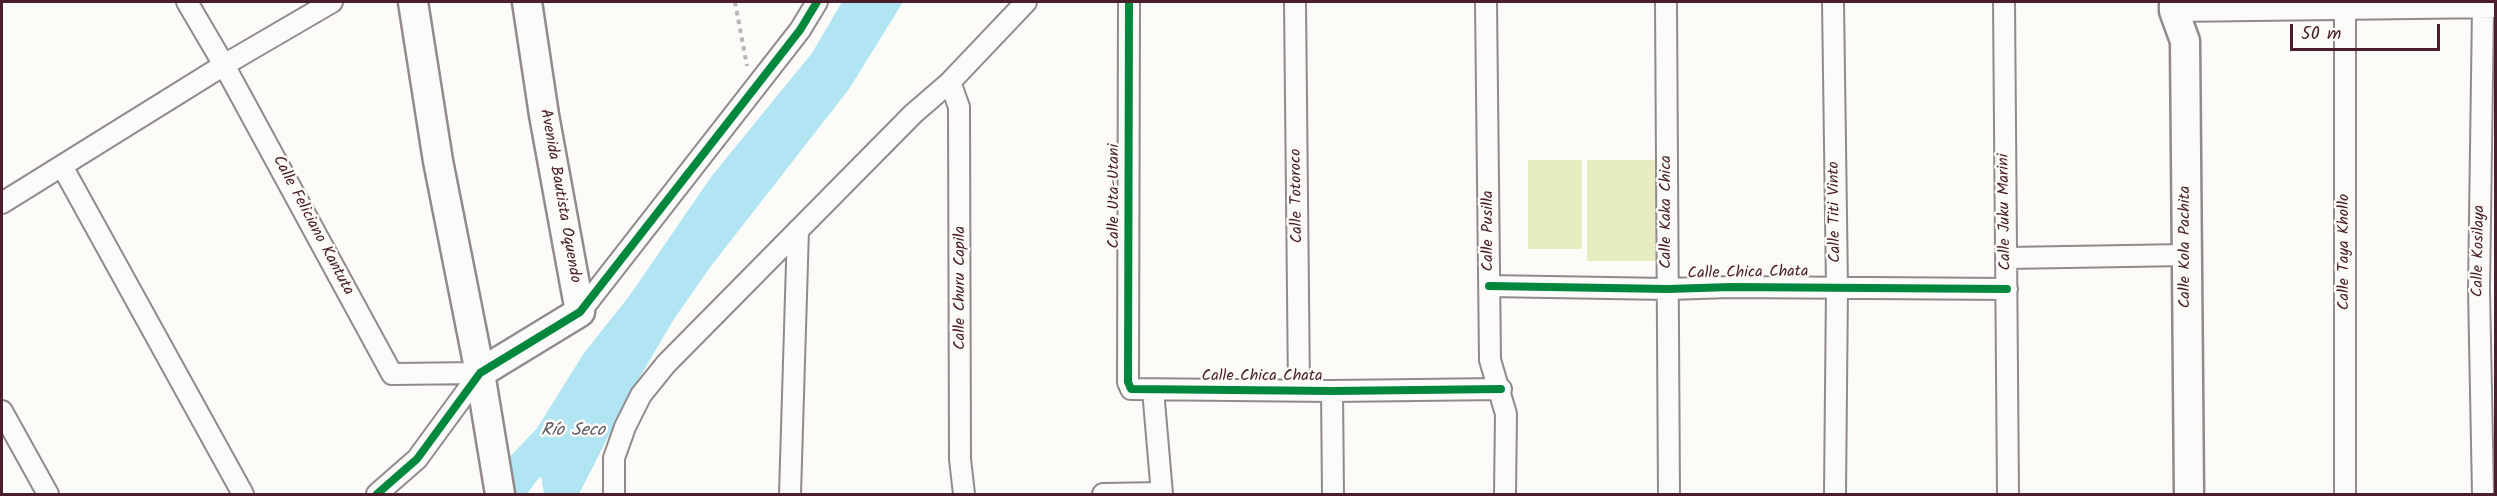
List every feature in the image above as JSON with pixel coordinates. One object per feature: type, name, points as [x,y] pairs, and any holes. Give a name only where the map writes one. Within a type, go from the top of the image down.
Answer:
[{"type":"street","name":"Calle Feliciano Kantuta","points":[[187,2],[224,65],[392,374],[480,373]]},
{"type":"street","points":[[2,203],[224,65],[332,2]]},
{"type":"street","points":[[413,2],[438,162],[491,432],[500,495]]},
{"type":"street","name":"Avenida Bautista Oquendo","points":[[527,2],[544,115],[580,312]]},
{"type":"street","points":[[377,495],[417,459],[480,373],[580,312],[800,30],[816,2]]},
{"type":"street","points":[[614,495],[614,458],[625,428],[641,394],[666,364],[914,114],[950,82],[1026,2]]},
{"type":"street","name":"Calle Uta-Utani","points":[[1129,2],[1128,382],[1131,389]]},
{"type":"street","name":"Calle Totoroco","points":[[1295,2],[1299,390]]},
{"type":"street","name":"Calle Pusilla","points":[[1486,2],[1490,360],[1501,389],[1506,414],[1505,495]]},
{"type":"street","name":"Calle Kaka Chica","points":[[1666,2],[1669,495]]},
{"type":"street","name":"Calle Titi Vinto","points":[[1833,2],[1837,286],[1835,495]]},
{"type":"street","name":"Calle Juku Marini","points":[[2004,2],[2008,495]]},
{"type":"street","points":[[2174,6],[2345,9],[2489,7]]},
{"type":"street","name":"Calle Kola Pachita","points":[[2174,6],[2185,41],[2189,495]]},
{"type":"street","name":"Calle Kosilaya","points":[[2483,495],[2479,289],[2489,7]]},
{"type":"street","name":"Calle Taya Khollo","points":[[2345,9],[2345,495]]},
{"type":"street","name":"Calle Churu Capila","points":[[950,82],[959,107],[960,459],[964,495]]},
{"type":"street","points":[[62,166],[243,495]]},
{"type":"street","points":[[790,495],[798,230]]},
{"type":"street","points":[[2007,258],[2186,255]]},
{"type":"street","name":"Calle Chica Chata","points":[[1489,286],[1668,289],[1837,286],[2007,288]]},
{"type":"street","name":"Calle Chica Chata","points":[[1131,389],[1332,391],[1501,389]]},
{"type":"street","points":[[1103,495],[1162,494],[1153,390]]},
{"type":"street","points":[[1332,391],[1333,495]]},
{"type":"street","points":[[2,411],[48,494]]},
{"type":"path","points":[[735,2],[752,93]]},
{"type":"green space","points":[[1528,160],[1582,160],[1582,249],[1528,249]]},
{"type":"green space","points":[[1587,160],[1674,160],[1674,261],[1587,261]]},
{"type":"water","name":"Río Seco","points":[[842,2],[903,2],[849,89],[711,266],[674,319],[631,392],[579,494],[544,494],[534,433],[584,353],[630,295],[711,177],[812,53]]},
{"type":"waterway","name":"Río Seco","points":[[505,494],[522,470],[570,420]]},
{"type":"cycle path","points":[[377,494],[417,459],[480,373],[580,312],[800,30],[817,2]]},
{"type":"cycle path","points":[[1129,2],[1128,382],[1131,389],[1332,391],[1501,389]]},
{"type":"cycle path","points":[[1489,286],[1668,289],[1731,287],[2007,289]]}]
